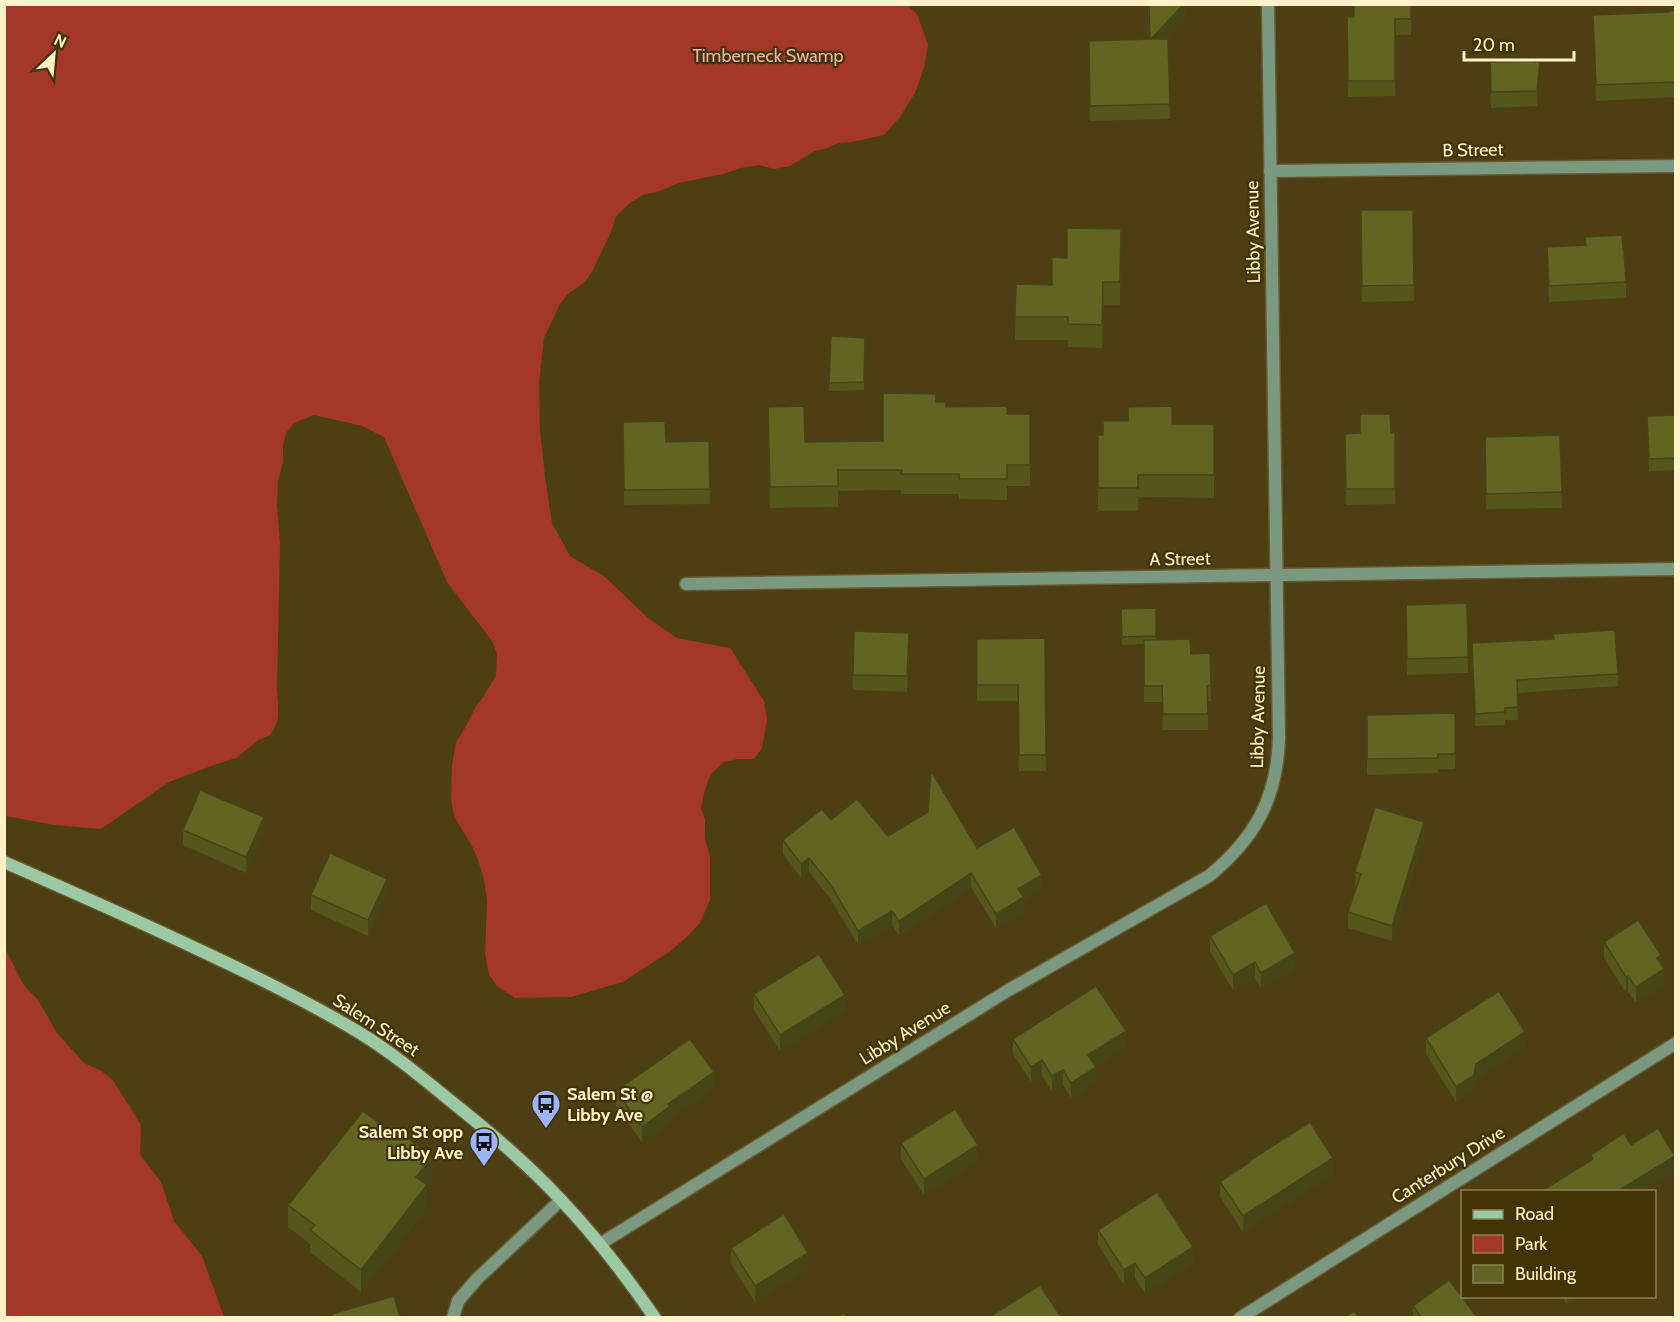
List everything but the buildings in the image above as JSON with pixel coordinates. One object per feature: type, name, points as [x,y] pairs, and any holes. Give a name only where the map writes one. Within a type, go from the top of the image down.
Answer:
[{"type":"main road","name":"Salem Street","points":[[4,862],[251,974],[361,1034],[410,1068],[480,1125],[561,1200],[630,1281],[655,1317]]},
{"type":"street","name":"Libby Avenue","points":[[600,1244],[1007,990],[1202,880],[1233,855],[1261,816],[1272,786],[1279,738],[1268,4]]},
{"type":"street","name":"B Street","points":[[1270,171],[1676,166]]},
{"type":"street","name":"A Street","points":[[686,584],[1676,569]]},
{"type":"street","name":"Canterbury Drive","points":[[1240,1317],[1676,1043]]},
{"type":"street","points":[[453,1317],[458,1302],[477,1279],[561,1200]]},
{"type":"green space","name":"Timberneck Swamp","points":[[906,4],[917,14],[928,45],[924,68],[915,93],[900,117],[884,135],[839,143],[815,151],[790,166],[774,169],[759,165],[741,168],[679,183],[643,195],[616,216],[593,270],[585,282],[568,294],[560,304],[544,338],[539,384],[540,431],[545,476],[552,523],[570,556],[605,577],[647,617],[677,638],[730,648],[764,701],[767,720],[762,748],[754,759],[724,762],[711,774],[705,790],[701,808],[705,819],[705,839],[710,856],[710,900],[700,923],[688,936],[669,952],[623,982],[571,997],[515,998],[497,986],[489,975],[485,954],[487,900],[484,880],[472,846],[454,816],[451,799],[452,765],[456,742],[496,676],[497,654],[492,641],[447,582],[384,437],[362,426],[314,415],[294,423],[286,433],[283,462],[278,481],[280,544],[278,718],[270,735],[259,740],[236,758],[169,782],[101,829],[54,825],[5,816],[5,5]]},
{"type":"green space","points":[[5,948],[23,984],[38,1000],[57,1033],[84,1063],[100,1070],[113,1080],[141,1125],[140,1155],[161,1182],[174,1221],[202,1256],[224,1317],[5,1317]]},
{"type":"place","name":"Salem St @ Libby Ave","points":[[546,1130]]},
{"type":"place","name":"Salem St opp Libby Ave","points":[[484,1168]]}]
